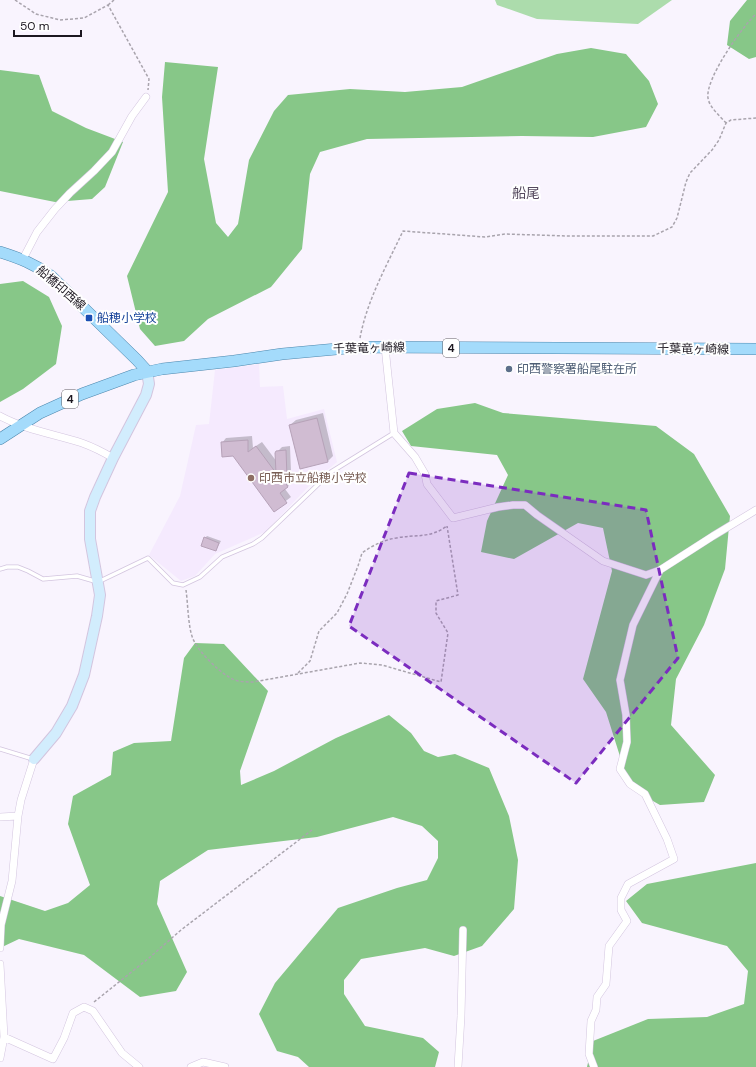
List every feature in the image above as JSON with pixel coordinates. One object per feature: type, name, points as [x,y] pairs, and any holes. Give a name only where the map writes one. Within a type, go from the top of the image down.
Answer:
[{"type":"main road","name":"船橋印西線","points":[[0,252],[23,259],[38,266],[51,276],[147,371]]},
{"type":"main road","name":"千葉竜ヶ崎線","points":[[0,440],[40,413],[108,383],[147,371],[282,354],[358,347],[756,349]]},
{"type":"street","points":[[23,259],[38,232],[55,209],[112,152],[132,116],[146,97]]},
{"type":"street","points":[[385,347],[394,433],[416,457],[425,474],[427,484],[453,518],[498,507],[513,505],[526,506],[603,561],[646,575],[660,570],[756,510]]},
{"type":"street","points":[[0,948],[1,925],[12,881],[18,816],[21,800],[34,759],[56,733],[72,706],[82,681],[97,616],[100,594],[90,539],[90,511],[113,458],[146,395],[149,384],[147,371]]},
{"type":"street","points":[[0,416],[20,426],[83,443],[113,458]]},
{"type":"street","points":[[594,1067],[589,1054],[591,1021],[596,1010],[597,997],[606,984],[609,946],[627,921],[621,910],[621,898],[628,884],[674,859],[667,839],[645,794],[630,784],[620,769],[626,742],[626,715],[620,680],[633,625],[660,570]]},
{"type":"street","points":[[0,817],[18,816]]},
{"type":"street","points":[[458,1067],[463,930]]},
{"type":"street","points":[[0,964],[4,1037],[0,1058]]},
{"type":"street","points":[[4,1037],[53,1059],[64,1038],[74,1013],[84,1006],[93,1011],[122,1053],[139,1067]]},
{"type":"street","points":[[191,1067],[203,1062],[225,1067]]},
{"type":"lane","points":[[0,569],[7,567],[18,567],[43,579],[77,576],[98,582],[148,558],[173,583],[186,584],[200,577],[222,557],[253,544],[262,538],[331,472],[394,433]]},
{"type":"lane","points":[[0,749],[34,759]]},
{"type":"path","points":[[15,0],[36,14],[60,20],[84,18],[108,5],[114,0]]},
{"type":"path","points":[[108,5],[149,79],[149,87],[146,97]]},
{"type":"path","points":[[726,123],[708,100],[708,91],[720,63],[749,21],[756,14]]},
{"type":"path","points":[[358,347],[365,317],[380,280],[403,231],[485,237],[505,234],[653,236],[672,227],[677,218],[686,182],[690,173],[712,150],[719,140],[726,123],[731,120],[756,118]]},
{"type":"path","points":[[297,674],[310,660],[319,631],[337,613],[347,594],[362,552],[383,541],[397,537],[426,536],[438,532],[447,526],[453,518]]},
{"type":"path","points":[[186,584],[193,639],[199,650],[220,671],[230,678],[241,682],[253,682],[360,663],[382,666],[441,682],[448,633],[436,613],[436,601],[458,595],[447,526]]},
{"type":"path","points":[[86,1008],[150,958],[180,930],[312,830]]},
{"type":"highlighted area","points":[[409,473],[646,510],[678,658],[576,783],[349,626]]},
{"type":"shaded area","name":"印西市立船穂小学校","points":[[259,364],[260,387],[283,386],[287,419],[324,409],[337,462],[312,483],[265,532],[215,554],[195,576],[181,581],[149,555],[180,496],[196,425],[209,424],[215,370]]},
{"type":"green space","points":[[495,0],[672,0],[638,24],[537,19],[497,5]]},
{"type":"green space","points":[[747,0],[756,0],[756,57],[749,59],[727,45],[730,21]]},
{"type":"green space","points":[[591,48],[626,54],[649,81],[658,104],[646,127],[593,137],[522,136],[367,139],[320,152],[310,174],[302,249],[271,287],[208,319],[184,341],[155,346],[140,329],[127,276],[168,192],[162,97],[165,62],[218,67],[204,159],[216,223],[228,237],[238,224],[249,160],[274,111],[288,95],[350,89],[405,92],[462,87],[557,54]]},
{"type":"green space","points":[[0,70],[39,75],[52,111],[86,128],[123,142],[105,187],[92,199],[55,202],[0,191]]},
{"type":"green space","points":[[23,281],[49,297],[62,326],[56,364],[23,389],[0,402],[0,284]]},
{"type":"green space","points":[[475,403],[503,413],[656,426],[694,454],[730,516],[725,569],[704,625],[676,679],[671,725],[715,775],[704,802],[660,805],[630,788],[606,712],[583,679],[612,571],[603,528],[578,523],[514,559],[481,552],[487,521],[508,475],[497,455],[411,446],[402,431],[437,409]]},
{"type":"green space","points":[[195,643],[224,644],[268,691],[240,771],[241,785],[274,771],[336,738],[389,715],[411,733],[424,751],[438,757],[455,754],[489,768],[509,816],[518,860],[514,909],[482,946],[454,956],[425,948],[361,959],[344,980],[344,994],[365,1026],[423,1038],[439,1052],[435,1067],[309,1067],[298,1057],[277,1051],[259,1014],[275,983],[338,908],[397,888],[427,880],[438,858],[438,841],[422,826],[393,817],[317,837],[208,850],[160,881],[157,904],[187,972],[176,991],[140,997],[84,955],[19,939],[0,948],[0,896],[45,911],[68,903],[90,885],[68,824],[73,796],[111,775],[113,752],[134,743],[171,741],[184,658]]},
{"type":"green space","points":[[756,863],[756,1067],[587,1067],[593,1041],[648,1019],[707,1017],[744,1004],[748,971],[727,946],[642,923],[626,901],[647,884]]},
{"type":"building","points":[[317,418],[328,462],[300,469],[289,425]]},
{"type":"building","points":[[248,440],[248,452],[256,446],[276,473],[275,453],[276,451],[286,450],[287,477],[289,479],[285,482],[288,487],[280,493],[287,503],[274,512],[233,456],[222,457],[221,442]]},
{"type":"building","points":[[204,537],[219,543],[216,551],[201,546]]},
{"type":"place","name":"船穂小学校","points":[[89,318]]},
{"type":"place","name":"印西警察署船尾駐在所","points":[[509,369]]},
{"type":"place","name":"印西市立船穂小学校","points":[[251,478]]},
{"type":"district","name":"船尾","points":[[526,193]]}]
